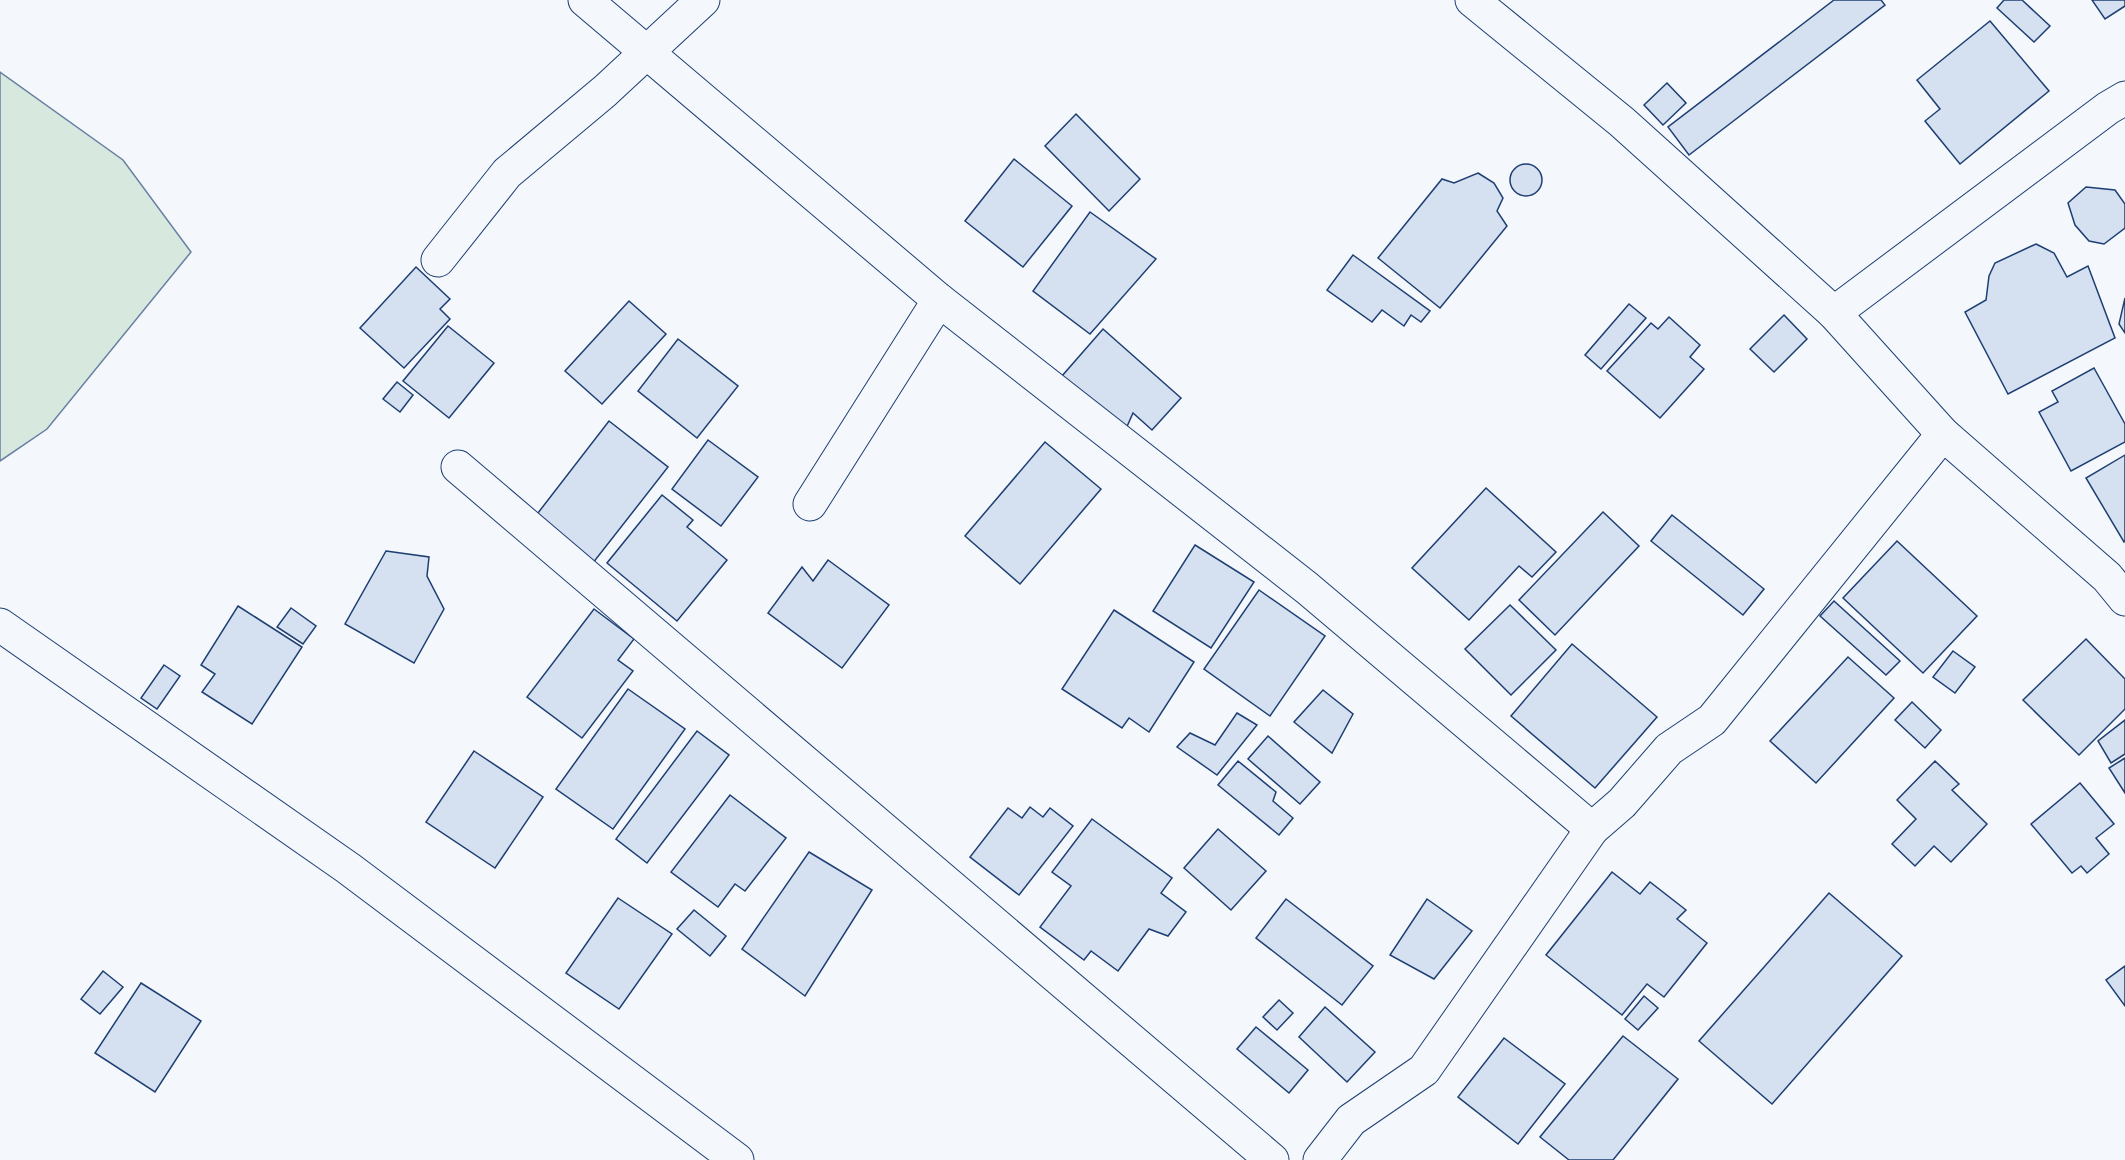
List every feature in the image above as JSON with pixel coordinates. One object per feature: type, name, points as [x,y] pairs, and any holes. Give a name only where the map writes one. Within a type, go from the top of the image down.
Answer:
[{"type":"street","points":[[585,0],[939,300],[1308,588],[1592,829]]},
{"type":"street","points":[[438,260],[507,173],[605,91],[703,0]]},
{"type":"street","points":[[1472,0],[1623,122],[1834,313],[1942,434],[2107,577],[2125,599]]},
{"type":"street","points":[[1834,313],[2119,111]]},
{"type":"street","points":[[810,504],[939,300]]},
{"type":"street","points":[[1320,1160],[1351,1120],[1424,1070],[1592,829],[1622,802],[1669,749],[1712,720],[1942,434]]},
{"type":"street","points":[[458,467],[1272,1160]]},
{"type":"street","points":[[0,626],[348,868],[737,1160]]},
{"type":"shaded area","points":[[0,72],[123,160],[191,252],[47,429],[0,461]]},
{"type":"building","points":[[1834,0],[1881,0],[1885,5],[1689,155],[1668,127]]},
{"type":"building","points":[[2004,0],[2022,0],[2050,26],[2034,42],[1997,8]]},
{"type":"building","points":[[2092,0],[2125,0],[2125,6],[2105,19]]},
{"type":"building","points":[[1990,21],[2049,91],[1960,164],[1925,121],[1940,109],[1917,80]]},
{"type":"building","points":[[1667,83],[1686,103],[1663,125],[1644,105]]},
{"type":"building","points":[[1076,114],[1140,179],[1109,211],[1045,146]]},
{"type":"building","points":[[1014,159],[1072,206],[1023,267],[965,221]]},
{"type":"building","points":[[1526,164],[1537,169],[1542,180],[1537,191],[1526,196],[1515,191],[1510,180],[1515,169]]},
{"type":"building","points":[[1478,173],[1494,183],[1503,198],[1497,211],[1507,226],[1440,308],[1378,258],[1442,179],[1454,183]]},
{"type":"building","points":[[2086,187],[2115,190],[2125,204],[2125,228],[2104,244],[2089,241],[2075,225],[2068,203]]},
{"type":"building","points":[[1090,212],[1156,259],[1090,334],[1033,291]]},
{"type":"building","points":[[2036,244],[2054,253],[2067,277],[2088,266],[2115,338],[2008,394],[1965,312],[1986,300],[1989,276],[1995,263]]},
{"type":"building","points":[[1353,255],[1430,311],[1421,322],[1411,315],[1404,326],[1382,310],[1372,322],[1327,290]]},
{"type":"building","points":[[416,267],[450,299],[440,309],[450,319],[404,368],[360,328]]},
{"type":"building","points":[[2125,298],[2125,333],[2119,324]]},
{"type":"building","points":[[629,301],[666,334],[602,404],[565,371]]},
{"type":"building","points":[[1629,304],[1646,318],[1601,369],[1585,355]]},
{"type":"building","points":[[1784,315],[1807,339],[1774,372],[1750,349]]},
{"type":"building","points":[[1669,317],[1700,345],[1690,357],[1704,369],[1660,418],[1607,371],[1651,323],[1658,329]]},
{"type":"building","points":[[448,326],[494,363],[449,418],[403,381]]},
{"type":"building","points":[[1103,329],[1181,398],[1152,430],[1133,413],[1125,431],[1062,376]]},
{"type":"building","points":[[678,339],[738,386],[697,438],[638,391]]},
{"type":"building","points":[[2094,368],[2125,424],[2125,442],[2071,471],[2039,412],[2058,402],[2052,391]]},
{"type":"building","points":[[397,382],[413,395],[400,412],[383,399]]},
{"type":"building","points":[[609,421],[668,467],[589,568],[531,522]]},
{"type":"building","points":[[708,440],[758,477],[721,526],[672,489]]},
{"type":"building","points":[[1045,442],[1101,489],[1020,584],[965,536]]},
{"type":"building","points":[[2125,455],[2125,541],[2124,542],[2086,478]]},
{"type":"building","points":[[1486,488],[1556,552],[1532,577],[1519,566],[1469,620],[1412,568]]},
{"type":"building","points":[[662,495],[693,520],[687,527],[727,560],[677,621],[607,563]]},
{"type":"building","points":[[1603,512],[1639,546],[1555,635],[1519,600]]},
{"type":"building","points":[[1672,515],[1764,589],[1743,615],[1651,541]]},
{"type":"building","points":[[1897,541],[1977,616],[1923,673],[1843,598]]},
{"type":"building","points":[[1195,545],[1254,582],[1211,648],[1153,611]]},
{"type":"building","points":[[386,551],[429,557],[427,576],[444,609],[414,663],[345,624]]},
{"type":"building","points":[[828,560],[889,605],[842,668],[768,613],[802,567],[813,581]]},
{"type":"building","points":[[1259,590],[1325,636],[1270,716],[1204,669]]},
{"type":"building","points":[[1834,601],[1900,661],[1886,675],[1820,616]]},
{"type":"building","points":[[1510,605],[1556,650],[1511,695],[1465,649]]},
{"type":"building","points":[[238,606],[302,647],[252,724],[202,692],[215,674],[201,665]]},
{"type":"building","points":[[291,608],[316,626],[303,644],[277,627]]},
{"type":"building","points":[[594,609],[634,639],[618,660],[633,671],[582,738],[527,697]]},
{"type":"building","points":[[1114,610],[1194,662],[1149,732],[1129,718],[1122,728],[1062,689]]},
{"type":"building","points":[[2086,639],[2125,679],[2125,709],[2079,755],[2023,700]]},
{"type":"building","points":[[1572,644],[1657,717],[1595,788],[1511,716]]},
{"type":"building","points":[[1953,651],[1975,667],[1955,693],[1933,677]]},
{"type":"building","points":[[1848,657],[1894,698],[1816,783],[1770,741]]},
{"type":"building","points":[[164,665],[180,676],[157,709],[141,698]]},
{"type":"building","points":[[628,689],[685,729],[613,829],[556,789]]},
{"type":"building","points":[[1323,690],[1353,714],[1332,753],[1294,722]]},
{"type":"building","points":[[1912,702],[1941,730],[1925,748],[1895,720]]},
{"type":"building","points":[[1237,713],[1257,725],[1217,775],[1177,747],[1190,733],[1215,745]]},
{"type":"building","points":[[2125,720],[2125,754],[2111,763],[2098,741]]},
{"type":"building","points":[[697,731],[729,755],[647,863],[616,839]]},
{"type":"building","points":[[1268,736],[1320,782],[1300,804],[1248,759]]},
{"type":"building","points":[[474,751],[543,797],[495,868],[426,822]]},
{"type":"building","points":[[2125,758],[2125,793],[2109,768]]},
{"type":"building","points":[[1238,761],[1276,792],[1273,801],[1293,818],[1279,835],[1218,785]]},
{"type":"building","points":[[1935,761],[1959,784],[1952,790],[1987,824],[1951,862],[1934,846],[1915,866],[1892,844],[1916,819],[1897,800]]},
{"type":"building","points":[[2080,783],[2114,824],[2096,838],[2109,854],[2087,873],[2081,866],[2072,873],[2031,824]]},
{"type":"building","points":[[730,795],[786,838],[745,891],[735,884],[718,907],[671,872]]},
{"type":"building","points":[[1030,807],[1043,817],[1050,808],[1073,826],[1019,895],[970,857],[1008,808],[1022,818]]},
{"type":"building","points":[[1092,819],[1172,878],[1161,893],[1186,912],[1168,936],[1149,929],[1118,971],[1091,951],[1084,960],[1040,927],[1071,886],[1052,872]]},
{"type":"building","points":[[1218,829],[1266,871],[1231,910],[1184,868]]},
{"type":"building","points":[[809,852],[872,890],[805,996],[742,949]]},
{"type":"building","points":[[1612,872],[1640,894],[1650,882],[1686,910],[1677,919],[1707,943],[1664,997],[1647,984],[1622,1015],[1546,955]]},
{"type":"building","points":[[1829,893],[1902,956],[1772,1104],[1699,1041]]},
{"type":"building","points":[[618,898],[672,934],[619,1009],[566,973]]},
{"type":"building","points":[[1286,899],[1373,966],[1342,1005],[1256,938]]},
{"type":"building","points":[[1427,899],[1472,931],[1434,979],[1390,955]]},
{"type":"building","points":[[694,910],[726,936],[710,956],[677,929]]},
{"type":"building","points":[[2125,966],[2125,1006],[2106,980]]},
{"type":"building","points":[[103,971],[123,987],[100,1014],[81,999]]},
{"type":"building","points":[[141,983],[201,1021],[155,1092],[95,1053]]},
{"type":"building","points":[[1644,996],[1658,1008],[1638,1030],[1625,1019]]},
{"type":"building","points":[[1279,1000],[1293,1013],[1277,1030],[1263,1017]]},
{"type":"building","points":[[1325,1007],[1375,1052],[1347,1082],[1299,1037]]},
{"type":"building","points":[[1256,1027],[1308,1070],[1289,1093],[1237,1049]]},
{"type":"building","points":[[1623,1036],[1678,1079],[1613,1160],[1569,1160],[1540,1137]]},
{"type":"building","points":[[1504,1038],[1565,1084],[1518,1144],[1458,1097]]}]
